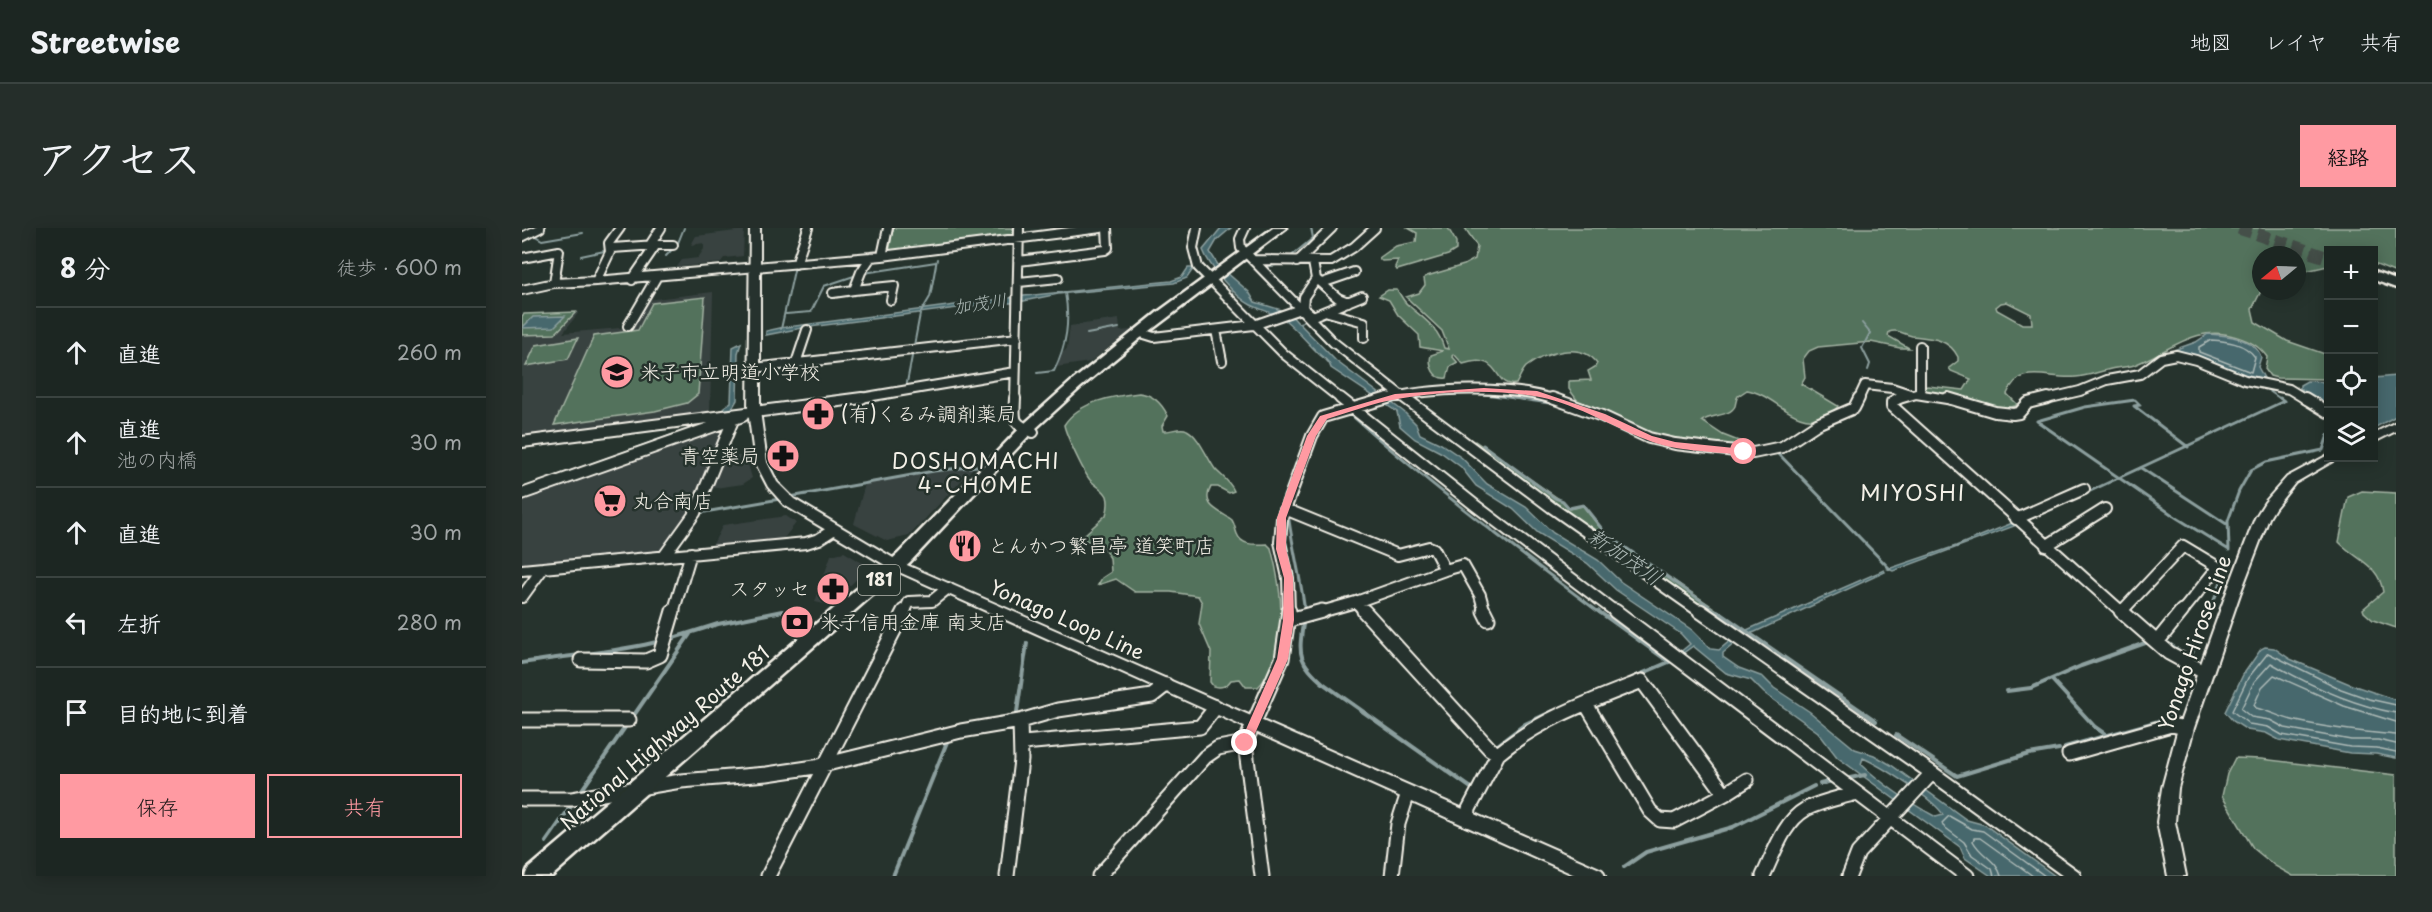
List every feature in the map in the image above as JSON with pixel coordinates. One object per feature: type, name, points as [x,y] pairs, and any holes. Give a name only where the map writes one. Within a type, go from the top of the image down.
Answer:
[{"type":"highway","name":"National Highway Route 181","points":[[1251,256],[1280,228]]},
{"type":"highway","name":"National Highway Route 181","points":[[536,876],[825,643],[1030,431],[1057,407],[1144,334],[1289,228]]},
{"type":"highway","points":[[2378,276],[2396,283]]},
{"type":"highway","name":"National Highway Route 181","points":[[549,876],[644,788]]},
{"type":"main road","name":"Yonago Loop Line","points":[[754,228],[754,411],[761,462],[772,483],[789,502],[833,530],[900,567],[1596,876]]},
{"type":"main road","points":[[2378,433],[2396,426]]},
{"type":"main road","name":"Yonago Hirose Line","points":[[2177,876],[2166,822],[2170,788],[2186,728],[2205,672],[2262,518],[2291,480],[2325,462]]},
{"type":"street","points":[[524,234],[540,228]]},
{"type":"street","points":[[612,248],[609,243],[620,228]]},
{"type":"street","points":[[632,280],[661,228]]},
{"type":"street","points":[[796,264],[808,228]]},
{"type":"street","points":[[882,256],[888,228]]},
{"type":"street","points":[[522,290],[554,283],[632,280],[882,256],[1019,233],[1101,228]]},
{"type":"street","points":[[1019,261],[1105,250],[1108,248],[1107,228]]},
{"type":"street","points":[[1197,228],[1192,241],[1195,261],[1201,271],[1216,280],[1284,354],[1355,407],[1476,506],[1967,876]]},
{"type":"street","points":[[1245,228],[1240,244],[1299,310],[1333,342],[1399,396],[1581,528],[2074,876]]},
{"type":"street","points":[[1297,262],[1332,228]]},
{"type":"street","points":[[1251,256],[1297,262],[1331,261],[1375,228]]},
{"type":"street","points":[[1019,233],[1015,423],[1030,431]]},
{"type":"street","points":[[612,248],[673,245]]},
{"type":"street","points":[[522,258],[560,247],[554,283]]},
{"type":"street","points":[[596,281],[612,248]]},
{"type":"street","points":[[854,290],[861,272],[871,257]]},
{"type":"street","points":[[1313,262],[1319,281],[1338,298],[1348,303]]},
{"type":"street","points":[[1299,310],[1304,297],[1319,281],[1354,273]]},
{"type":"street","points":[[628,326],[656,278]]},
{"type":"street","points":[[1019,282],[1058,278]]},
{"type":"street","points":[[833,293],[894,286],[891,300]]},
{"type":"street","points":[[1144,334],[1154,337],[1256,324],[1299,310],[1313,316],[1328,312],[1362,296]]},
{"type":"street","points":[[1328,312],[1364,322],[1364,338]]},
{"type":"street","points":[[796,363],[807,330]]},
{"type":"street","points":[[1216,330],[1222,361]]},
{"type":"street","points":[[754,368],[1017,338]]},
{"type":"street","points":[[1920,346],[1923,353],[1920,365],[1922,393]]},
{"type":"street","points":[[2205,672],[2190,668],[2157,642],[2016,519],[1892,406],[1892,402],[1910,394],[1922,393],[1989,411],[2015,414],[2021,412],[2028,403],[2080,392],[2107,380],[2140,374],[2161,358],[2176,355],[2196,360],[2245,380],[2289,389],[2324,410]]},
{"type":"street","points":[[522,442],[874,397],[1015,372]]},
{"type":"street","points":[[1262,876],[1245,743],[1282,659],[1289,620],[1288,578],[1280,542],[1281,518],[1319,422],[1329,415],[1399,396],[1484,390],[1537,393],[1602,416],[1649,438],[1681,445],[1753,453],[1782,447],[1817,424],[1854,408],[1865,385],[1892,388],[1910,394]]},
{"type":"street","points":[[522,494],[754,411]]},
{"type":"street","points":[[664,556],[694,513],[733,420]]},
{"type":"street","points":[[2016,519],[2084,489]]},
{"type":"street","points":[[1285,509],[1398,555],[1429,547],[1434,549],[1445,570]]},
{"type":"street","points":[[2046,546],[2105,509]]},
{"type":"street","points":[[522,570],[806,543],[819,539],[833,530]]},
{"type":"street","points":[[2122,611],[2183,546],[2216,564],[2218,567],[2157,642]]},
{"type":"street","points":[[581,660],[646,661],[660,655],[691,554]]},
{"type":"street","points":[[1289,620],[1356,602],[1445,570],[1463,566],[1480,595],[1479,602],[1488,619]]},
{"type":"street","points":[[522,597],[543,568]]},
{"type":"street","points":[[768,876],[909,602],[932,601],[948,588]]},
{"type":"street","points":[[1356,602],[1490,749],[1498,754]]},
{"type":"street","points":[[1468,820],[1469,809],[1498,754],[1516,737],[1642,681],[1725,794]]},
{"type":"street","points":[[522,799],[572,799],[693,779],[767,774],[826,764],[961,731],[1020,721],[1081,705],[1152,696],[1166,685]]},
{"type":"street","points":[[1586,704],[1650,811],[1660,820],[1674,821],[1747,780]]},
{"type":"street","points":[[1023,743],[1200,727],[1216,707]]},
{"type":"street","points":[[522,720],[629,720]]},
{"type":"street","points":[[1007,876],[1008,846],[1023,743],[1020,721]]},
{"type":"street","points":[[2069,754],[2171,725],[2186,728]]},
{"type":"street","points":[[1099,876],[1204,757],[1218,748],[1245,743]]},
{"type":"street","points":[[1849,876],[1858,853],[1930,776]]},
{"type":"street","points":[[1392,876],[1398,824],[1408,793]]},
{"type":"street","points":[[1763,876],[1791,823],[1801,813],[1813,806],[1856,794]]},
{"type":"shaded area","points":[[744,230],[743,256],[724,258],[720,263],[677,267],[682,260],[698,258],[704,249],[704,243],[691,245],[696,236]]},
{"type":"shaded area","name":"米子市立明道小学校","points":[[713,292],[710,411],[522,438],[522,314],[579,312],[563,333],[632,327],[647,300]]},
{"type":"shaded area","points":[[1119,319],[1120,331],[1131,330],[1090,362],[1056,367],[1061,354],[1067,349],[1070,326]]},
{"type":"shaded area","name":"丸合南店","points":[[714,430],[725,433],[692,512],[662,552],[522,566],[522,504],[528,494]]},
{"type":"shaded area","points":[[745,454],[752,478],[743,484],[708,489],[720,462]]},
{"type":"shaded area","points":[[975,466],[909,536],[887,541],[854,524],[865,484]]},
{"type":"shaded area","points":[[786,516],[796,523],[780,543],[710,550],[723,525]]},
{"type":"shaded area","name":"スタッセ","points":[[844,552],[866,565],[860,576],[829,605],[815,602],[831,555]]},
{"type":"green space","points":[[893,228],[1013,228],[1013,237],[889,253]]},
{"type":"green space","points":[[1408,228],[1448,228],[1456,242],[1456,250],[1448,255],[1397,270],[1395,267],[1398,260],[1382,261],[1379,258],[1396,246],[1416,242],[1417,233]]},
{"type":"green space","points":[[1465,228],[2396,228],[2396,273],[2378,266],[2378,246],[2324,246],[2324,267],[2306,271],[2306,246],[2252,246],[2252,300],[2256,300],[2252,309],[2255,322],[2287,341],[2324,354],[2324,379],[2270,376],[2265,369],[2267,357],[2254,344],[2237,337],[2209,334],[2184,340],[2132,366],[2076,377],[2027,375],[2019,378],[2007,394],[2017,404],[2003,409],[1925,391],[1923,387],[1928,386],[1964,390],[1971,379],[1949,368],[1958,361],[1958,357],[1950,346],[1932,339],[1892,331],[1888,336],[1909,348],[1871,342],[1818,347],[1809,351],[1803,359],[1805,377],[1801,384],[1838,406],[1824,416],[1814,419],[1795,415],[1767,398],[1747,390],[1738,396],[1733,410],[1702,421],[1723,435],[1749,445],[1751,449],[1665,440],[1577,400],[1569,389],[1569,381],[1591,380],[1588,371],[1597,363],[1582,352],[1562,352],[1542,357],[1526,367],[1516,384],[1503,381],[1485,362],[1476,361],[1463,364],[1454,354],[1452,356],[1458,363],[1450,367],[1447,378],[1435,375],[1431,368],[1431,355],[1443,351],[1420,347],[1419,335],[1398,315],[1389,300],[1379,296],[1388,290],[1397,290],[1406,303],[1434,329],[1444,348],[1449,349],[1442,331],[1406,297],[1419,293],[1425,285],[1424,278],[1427,276],[1464,265],[1475,259],[1477,246]],"holes":[[[2007,302],[2031,314],[2032,324],[2022,324],[1997,310],[1996,307]]]},
{"type":"green space","points":[[705,297],[698,394],[687,403],[655,411],[554,425],[594,336],[638,330],[652,303]]},
{"type":"green space","points":[[576,312],[555,334],[522,335],[522,316],[524,314]]},
{"type":"green space","points":[[578,338],[568,359],[526,366],[536,345]]},
{"type":"green space","points":[[1139,393],[1153,398],[1166,412],[1168,416],[1162,426],[1163,431],[1182,429],[1191,433],[1215,469],[1228,481],[1234,491],[1229,493],[1218,487],[1211,487],[1208,499],[1213,507],[1232,520],[1239,538],[1246,543],[1267,544],[1271,548],[1280,601],[1280,639],[1276,657],[1258,687],[1246,687],[1240,679],[1231,680],[1221,687],[1213,686],[1210,682],[1211,652],[1199,624],[1202,603],[1198,596],[1171,592],[1135,592],[1116,579],[1098,585],[1102,578],[1111,572],[1110,558],[1103,546],[1085,540],[1083,536],[1106,515],[1108,499],[1087,475],[1064,425],[1079,410],[1088,405],[1108,398]]},
{"type":"green space","points":[[1475,441],[1562,501],[1569,509],[1583,506],[1605,534],[1723,614],[1727,623],[1572,515],[1473,442]]},
{"type":"green space","points":[[2362,491],[2396,493],[2396,628],[2373,620],[2364,612],[2363,609],[2383,592],[2381,583],[2366,563],[2339,542],[2348,497]]},
{"type":"green space","points":[[2235,758],[2396,775],[2396,876],[2293,876],[2275,866],[2253,848],[2222,796],[2227,774]]},
{"type":"water","points":[[1221,228],[1231,228],[1217,240],[1210,252],[1218,265],[1249,292],[1255,302],[1288,312],[1298,323],[1302,322],[1300,324],[1336,361],[1404,412],[1416,424],[1420,434],[1462,458],[1487,484],[1526,507],[1553,533],[1598,560],[1621,582],[1692,630],[1711,649],[1719,650],[1731,640],[1735,643],[1723,653],[1723,657],[1739,668],[1763,677],[1774,688],[1810,712],[1855,749],[1874,755],[1891,765],[1967,820],[1985,825],[2055,876],[1991,876],[1965,858],[1960,847],[1837,757],[1818,732],[1764,693],[1751,680],[1726,673],[1693,646],[1682,654],[1679,653],[1690,644],[1681,634],[1616,590],[1587,563],[1538,533],[1513,509],[1476,486],[1461,467],[1442,453],[1415,439],[1400,426],[1397,412],[1331,368],[1327,361],[1285,320],[1251,305],[1230,288],[1203,250]],"holes":[[[1863,758],[1894,775],[1930,801],[1943,815],[1936,817],[1916,806],[1861,764]]]},
{"type":"water","name":"加茂川","points":[[1192,264],[1200,277],[1193,269],[1187,278],[1174,283],[1058,294],[1014,303],[996,303],[802,328],[766,335],[766,331],[780,328],[1024,296],[1171,281],[1182,277],[1188,268],[1193,268]]},
{"type":"water","points":[[565,316],[554,327],[522,328],[533,317]]},
{"type":"water","points":[[2208,334],[2239,339],[2253,346],[2261,357],[2258,367],[2264,378],[2247,378],[2176,349],[2196,342]]},
{"type":"water","points":[[741,343],[738,353],[737,400],[727,417],[522,491],[522,488],[719,418],[724,407],[731,402],[733,347]]},
{"type":"water","points":[[2396,376],[2396,416],[2378,426],[2378,408],[2378,378]]},
{"type":"water","points":[[2307,381],[2324,382],[2324,406],[2300,388],[2300,385]]},
{"type":"water","points":[[2015,522],[2017,525],[1893,571],[1888,569],[1956,546]]},
{"type":"water","points":[[1884,570],[1885,572],[1755,632],[1743,636],[1740,633]]},
{"type":"water","points":[[2274,648],[2290,659],[2352,685],[2396,700],[2396,758],[2376,754],[2350,753],[2279,740],[2266,733],[2247,730],[2233,721],[2225,712],[2243,675],[2261,649]]},
{"type":"waterway","points":[[666,256],[678,243],[684,228]]},
{"type":"waterway","points":[[1290,257],[1313,238],[1311,228]]},
{"type":"waterway","points":[[532,234],[542,240],[583,233]]},
{"type":"waterway","points":[[581,256],[609,250]]},
{"type":"waterway","points":[[906,388],[920,314],[930,297],[937,259]]},
{"type":"waterway","points":[[864,273],[936,262]]},
{"type":"waterway","points":[[1263,267],[1283,264]]},
{"type":"waterway","points":[[781,329],[795,266]]},
{"type":"waterway","points":[[786,314],[811,312],[824,286],[857,275]]},
{"type":"waterway","points":[[1037,373],[1054,371],[1062,351],[1067,323],[1065,292]]},
{"type":"waterway","points":[[1862,323],[1870,333],[1862,348],[1870,364],[1868,370]]},
{"type":"waterway","points":[[1087,334],[1119,328]]},
{"type":"waterway","points":[[996,379],[1006,378]]},
{"type":"waterway","points":[[2265,388],[2282,400]]},
{"type":"waterway","points":[[1481,394],[1526,400]]},
{"type":"waterway","points":[[1514,398],[1557,404]]},
{"type":"waterway","points":[[2187,446],[2284,401],[2280,398]]},
{"type":"waterway","points":[[2119,478],[2037,421],[2085,407],[2135,400],[2140,405],[2134,406],[2187,446]]},
{"type":"waterway","points":[[1348,412],[1440,490],[1600,613]]},
{"type":"waterway","name":"新加茂川","points":[[1483,445],[1555,498],[1563,501],[1569,508],[1583,505],[1606,534],[1719,613]]},
{"type":"waterway","points":[[2119,478],[2187,446]]},
{"type":"waterway","points":[[2119,478],[2229,550],[2228,521],[2239,491],[2251,470],[2266,462],[2323,450],[2324,447]]},
{"type":"waterway","points":[[1777,452],[1890,569]]},
{"type":"waterway","points":[[790,497],[934,471],[977,466]]},
{"type":"waterway","points":[[2141,468],[2228,525]]},
{"type":"waterway","points":[[2086,493],[2119,478]]},
{"type":"waterway","points":[[699,513],[780,499]]},
{"type":"waterway","points":[[1288,513],[1305,612]]},
{"type":"waterway","points":[[2209,613],[2224,574]]},
{"type":"waterway","points":[[775,613],[797,608]]},
{"type":"waterway","points":[[670,639],[718,624],[782,611]]},
{"type":"waterway","points":[[1598,611],[1669,662],[1634,677]]},
{"type":"waterway","points":[[1717,611],[1876,721]]},
{"type":"waterway","points":[[2204,624],[2209,611]]},
{"type":"waterway","points":[[1303,624],[1301,651],[1309,670],[1324,684],[1474,790]]},
{"type":"waterway","points":[[632,718],[690,634]]},
{"type":"waterway","points":[[2190,659],[2197,638]]},
{"type":"waterway","points":[[522,663],[661,641]]},
{"type":"waterway","points":[[2007,691],[2031,688],[2081,666],[2148,642]]},
{"type":"waterway","points":[[2166,642],[2179,651]]},
{"type":"waterway","points":[[1016,719],[1027,643]]},
{"type":"waterway","points":[[2065,747],[2166,719],[2186,668]]},
{"type":"waterway","points":[[2052,680],[2095,727],[2105,734]]},
{"type":"waterway","points":[[1495,747],[1525,724],[1553,711]]},
{"type":"waterway","points":[[579,794],[628,723]]},
{"type":"waterway","points":[[1896,735],[1957,776],[2029,754],[2059,749]]},
{"type":"waterway","points":[[893,876],[949,737]]},
{"type":"waterway","points":[[1484,768],[1492,753]]},
{"type":"waterway","points":[[1845,779],[1865,775]]},
{"type":"waterway","points":[[1820,784],[1832,781]]},
{"type":"waterway","points":[[1624,867],[1646,852],[1733,827],[1814,786]]},
{"type":"waterway","points":[[546,842],[574,802]]},
{"type":"tunnel","points":[[2239,228],[2324,257]]},
{"type":"place","name":"米子市立明道小学校","points":[[617,372]]},
{"type":"place","name":"(有)くるみ調剤薬局","points":[[818,414]]},
{"type":"place","name":"青空薬局","points":[[783,456]]},
{"type":"place","name":"丸合南店","points":[[610,501]]},
{"type":"place","name":"とんかつ繁昌亭 道笑町店","points":[[965,546]]},
{"type":"place","name":"スタッセ","points":[[833,589]]},
{"type":"place","name":"米子信用金庫 南支店","points":[[797,622]]},
{"type":"district","name":"DOSHOMACHI 4-CHOME","points":[[976,474]]},
{"type":"district","name":"MIYOSHI","points":[[1913,493]]},
{"type":"route","points":[[1245,743],[1282,659],[1289,620],[1288,578],[1281,549],[1281,518],[1312,436],[1323,417],[1395,396],[1484,390],[1537,393],[1612,420],[1649,438],[1675,444],[1744,452]]}]
